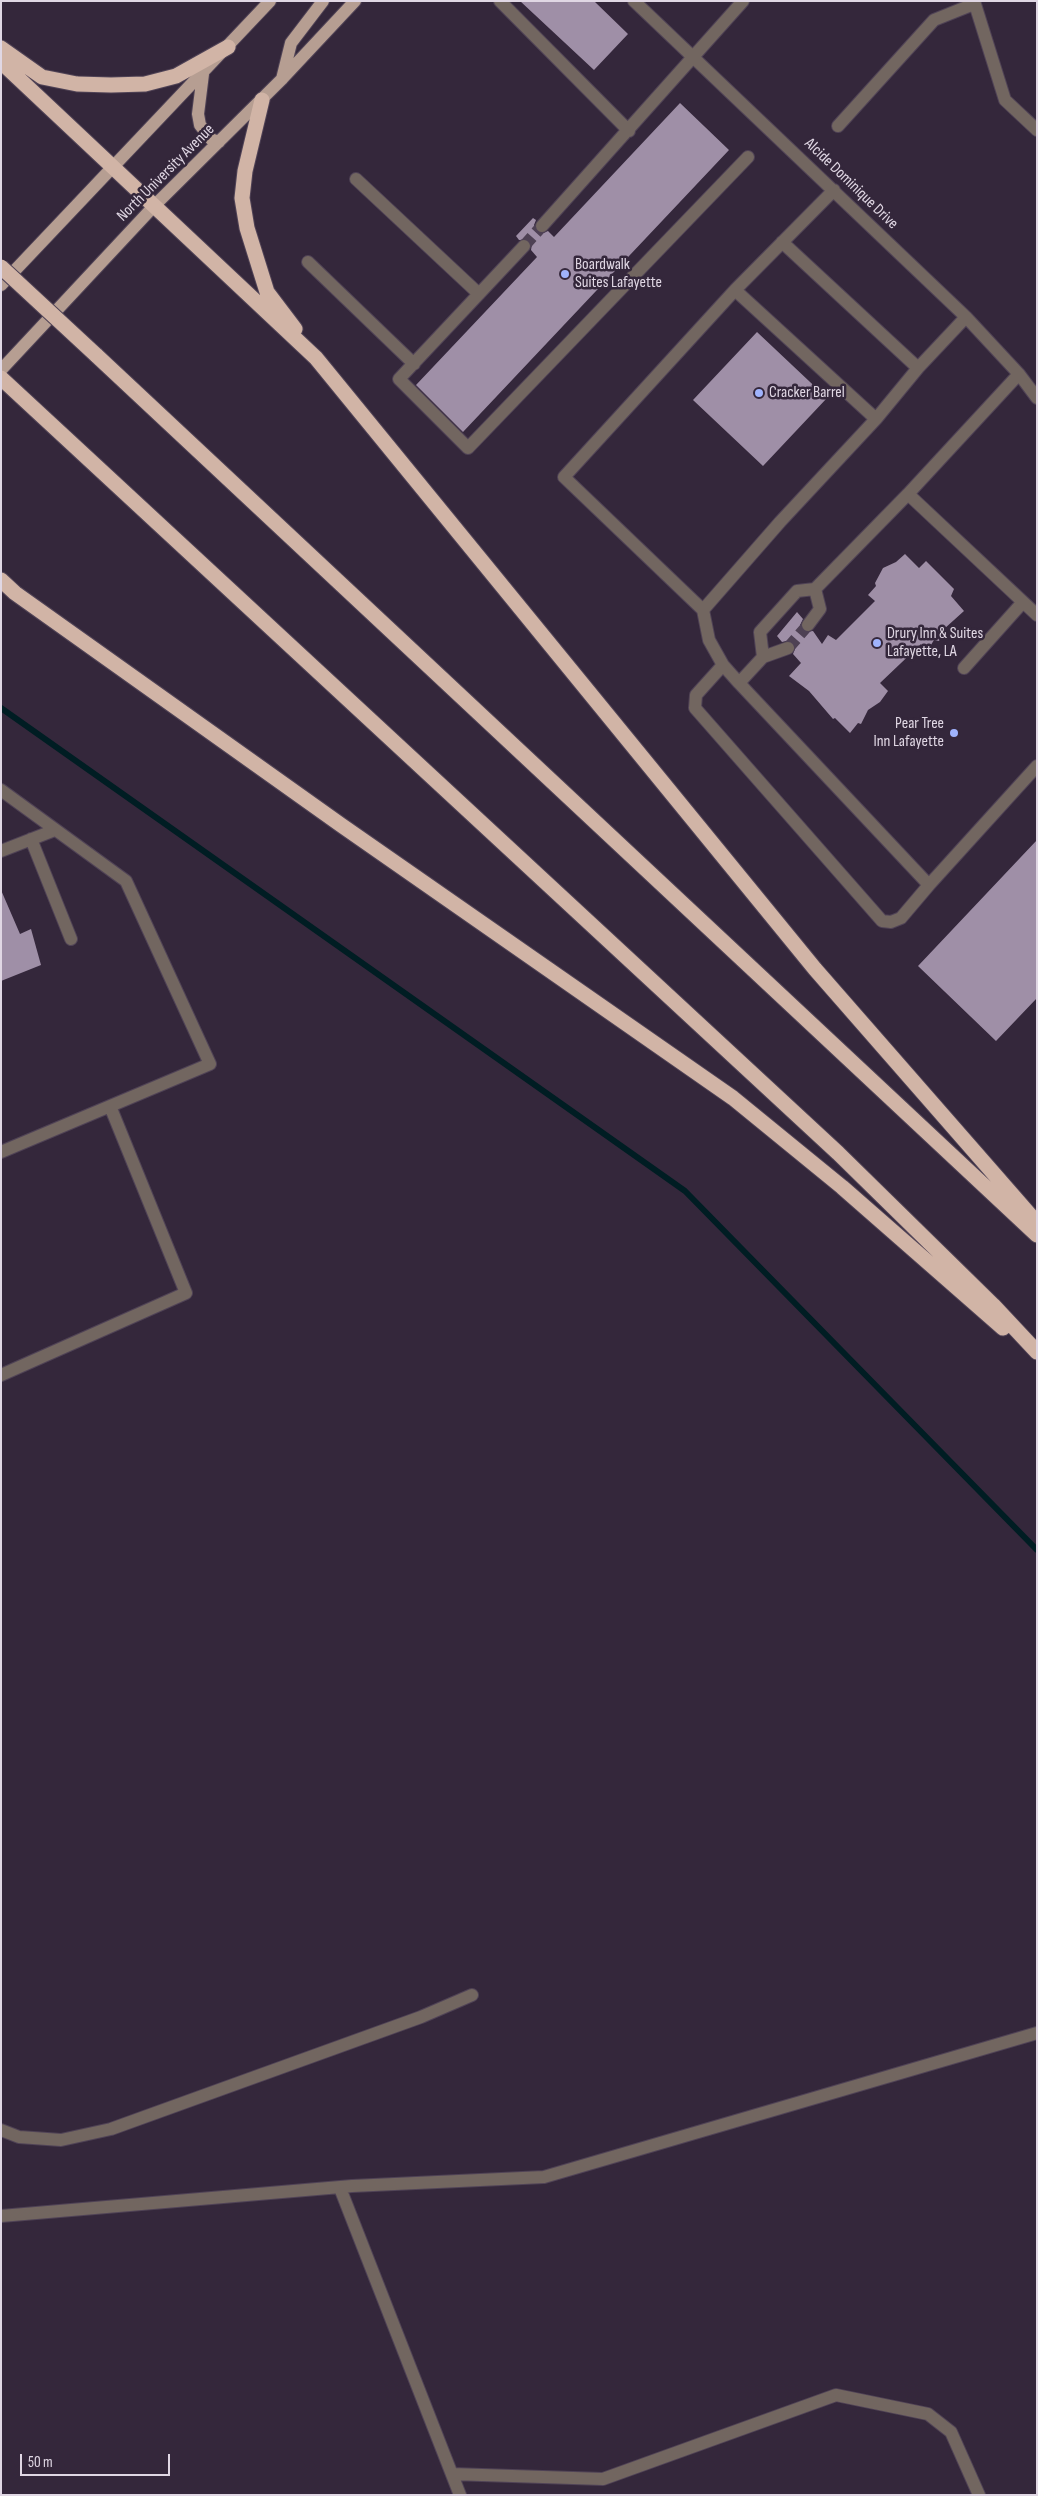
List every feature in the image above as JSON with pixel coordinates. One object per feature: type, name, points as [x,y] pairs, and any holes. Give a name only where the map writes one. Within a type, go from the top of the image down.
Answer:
[{"type":"highway","points":[[1,48],[42,77],[77,84],[111,85],[146,84],[176,76],[228,47]]},
{"type":"highway","points":[[1,62],[316,358]]},
{"type":"highway","points":[[262,100],[245,171],[242,198],[247,228],[267,292],[316,358],[816,969],[1037,1223]]},
{"type":"highway","points":[[1,267],[1037,1235]]},
{"type":"highway","points":[[1,378],[838,1153],[993,1305],[1037,1352]]},
{"type":"highway","points":[[1,580],[8,591],[733,1098],[842,1187],[1037,1358]]},
{"type":"main road","points":[[1,285],[270,1]]},
{"type":"main road","points":[[282,78],[291,43],[323,1]]},
{"type":"main road","name":"North University Avenue","points":[[1,370],[155,205],[262,100],[355,1]]},
{"type":"main road","points":[[202,74],[198,114],[200,125],[211,139],[219,142]]},
{"type":"street","points":[[500,1],[629,130]]},
{"type":"street","name":"Alcide Dominique Drive","points":[[634,1],[966,317],[1018,374],[1037,398]]},
{"type":"street","points":[[542,226],[744,1]]},
{"type":"street","points":[[838,126],[934,20],[974,2],[1005,100],[1037,130]]},
{"type":"street","points":[[524,246],[399,379],[468,448],[748,157]]},
{"type":"street","points":[[356,179],[479,294]]},
{"type":"street","points":[[834,190],[735,290],[564,477],[702,610],[709,640],[723,665],[929,885]]},
{"type":"street","points":[[782,242],[918,368]]},
{"type":"street","points":[[308,262],[414,364]]},
{"type":"street","points":[[735,290],[876,419]]},
{"type":"street","points":[[702,610],[780,522],[876,419],[918,368],[966,317]]},
{"type":"street","points":[[763,657],[760,632],[797,591],[815,589],[908,494],[1018,374]]},
{"type":"street","points":[[908,494],[1037,615]]},
{"type":"street","points":[[808,625],[820,609],[815,589]]},
{"type":"street","points":[[964,668],[1023,602]]},
{"type":"street","points":[[739,683],[763,657],[788,648]]},
{"type":"street","points":[[723,665],[696,695],[695,708],[882,920],[891,922],[901,918],[1037,766]]},
{"type":"street","points":[[1,1152],[210,1064],[126,881],[2,791]]},
{"type":"street","points":[[1,850],[55,830]]},
{"type":"street","points":[[31,839],[71,939]]},
{"type":"street","points":[[1,1375],[186,1293],[110,1106]]},
{"type":"street","points":[[1,2130],[19,2137],[60,2140],[112,2129],[421,2017],[472,1995]]},
{"type":"street","points":[[1,2216],[340,2188],[544,2177],[1037,2033]]},
{"type":"street","points":[[340,2188],[460,2495]]},
{"type":"street","points":[[452,2474],[603,2479],[836,2395],[928,2414],[951,2432],[979,2495]]},
{"type":"building","points":[[520,1],[594,1],[628,34],[594,70]]},
{"type":"building","points":[[680,103],[729,150],[463,432],[416,385],[537,257],[531,250],[532,244],[529,240],[519,240],[516,236],[533,218],[536,220],[534,225],[536,232],[541,234],[548,231],[554,237]]},
{"type":"building","points":[[757,332],[827,398],[763,466],[693,400]]},
{"type":"building","name":"Drury Inn & Suites Lafayette, LA","points":[[905,554],[919,568],[926,561],[954,589],[951,596],[964,611],[944,629],[939,641],[934,640],[926,653],[921,644],[880,683],[888,691],[880,702],[868,710],[861,724],[858,723],[850,733],[835,718],[833,719],[809,691],[789,676],[801,663],[793,654],[796,646],[790,640],[782,642],[777,636],[797,612],[803,619],[800,625],[804,632],[813,631],[822,644],[828,635],[836,640],[875,601],[868,595],[876,586],[875,583],[883,568],[896,562]]},
{"type":"building","points":[[1037,840],[1037,998],[996,1041],[918,966]]},
{"type":"building","points":[[1,890],[20,934],[31,929],[41,965],[1,981]]},
{"type":"waterway","points":[[1,708],[685,1191],[1037,1550]]},
{"type":"tunnel","points":[[524,246],[542,226]]},
{"type":"tunnel","points":[[788,648],[808,625]]},
{"type":"place","name":"Boardwalk Suites Lafayette","points":[[565,274]]},
{"type":"place","name":"Cracker Barrel","points":[[759,393]]},
{"type":"place","name":"Drury Inn & Suites Lafayette, LA","points":[[877,643]]},
{"type":"place","name":"Pear Tree Inn Lafayette","points":[[954,733]]}]
